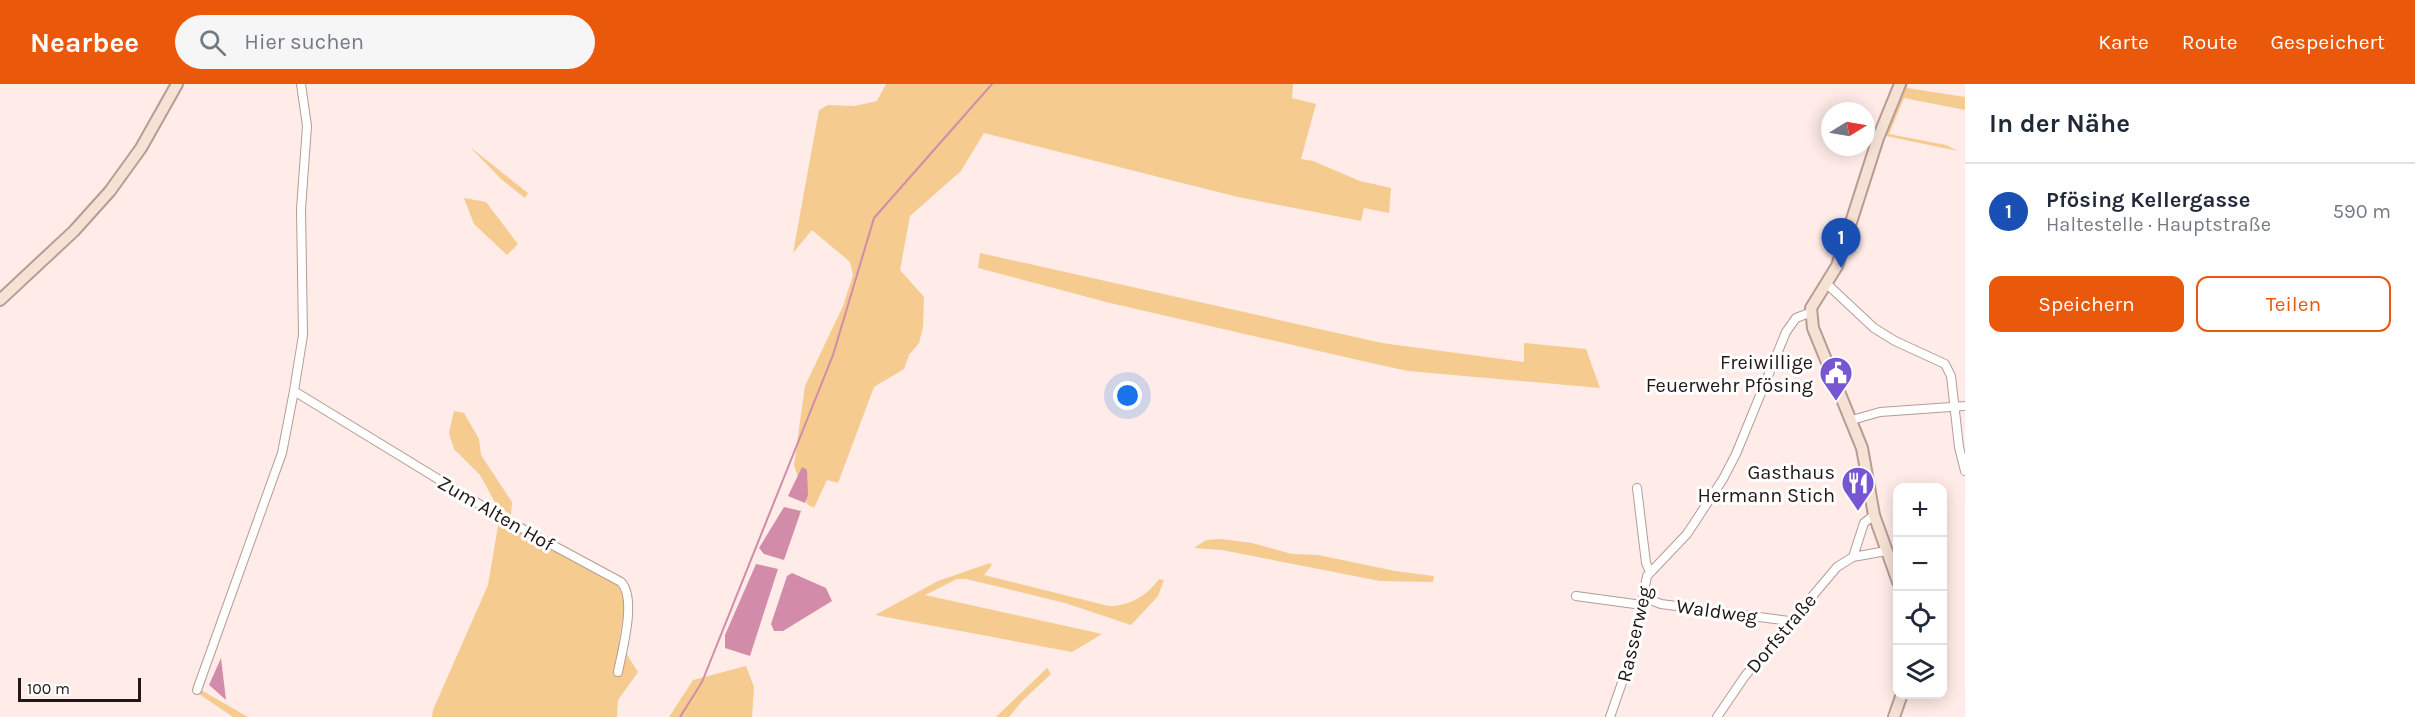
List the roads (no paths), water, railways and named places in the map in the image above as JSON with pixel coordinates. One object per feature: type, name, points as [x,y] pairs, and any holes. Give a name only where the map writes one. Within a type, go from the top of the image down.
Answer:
[{"type":"street","points":[[0,300],[75,231],[110,191],[141,148],[177,84]]},
{"type":"street","points":[[196,690],[282,453],[294,391],[303,335],[301,209],[307,126],[301,84]]},
{"type":"street","points":[[1893,569],[1874,515],[1862,448],[1809,313],[1813,301],[1827,284],[1848,237],[1878,138],[1900,84]]},
{"type":"street","points":[[1827,284],[1884,335],[1945,364],[1951,376],[1965,471]]},
{"type":"street","name":"Rasserweg","points":[[1610,717],[1632,654],[1645,582],[1650,572],[1687,534],[1723,479],[1786,332],[1797,318],[1809,313]]},
{"type":"street","name":"Zum Alten Hof","points":[[294,391],[497,515],[621,582],[628,596],[618,672]]},
{"type":"street","points":[[1852,420],[1880,412],[1965,406]]},
{"type":"street","points":[[1638,488],[1646,563],[1650,572]]},
{"type":"street","points":[[1853,557],[1864,523],[1874,515]]},
{"type":"street","name":"Dorfstraße","points":[[1717,717],[1729,697],[1789,621],[1837,567],[1853,557],[1886,551]]},
{"type":"street","name":"Waldweg","points":[[1576,596],[1643,601],[1789,621]]},
{"type":"street","points":[[1894,717],[1900,699]]},
{"type":"waterway","points":[[680,717],[702,682],[833,355],[874,218],[992,84]]},
{"type":"place","name":"Pfösing Kellergasse","points":[[1841,268]]},
{"type":"place","name":"Freiwillige Feuerwehr Pfösing","points":[[1836,402]]},
{"type":"place","name":"Gasthaus Hermann Stich","points":[[1858,512]]}]
